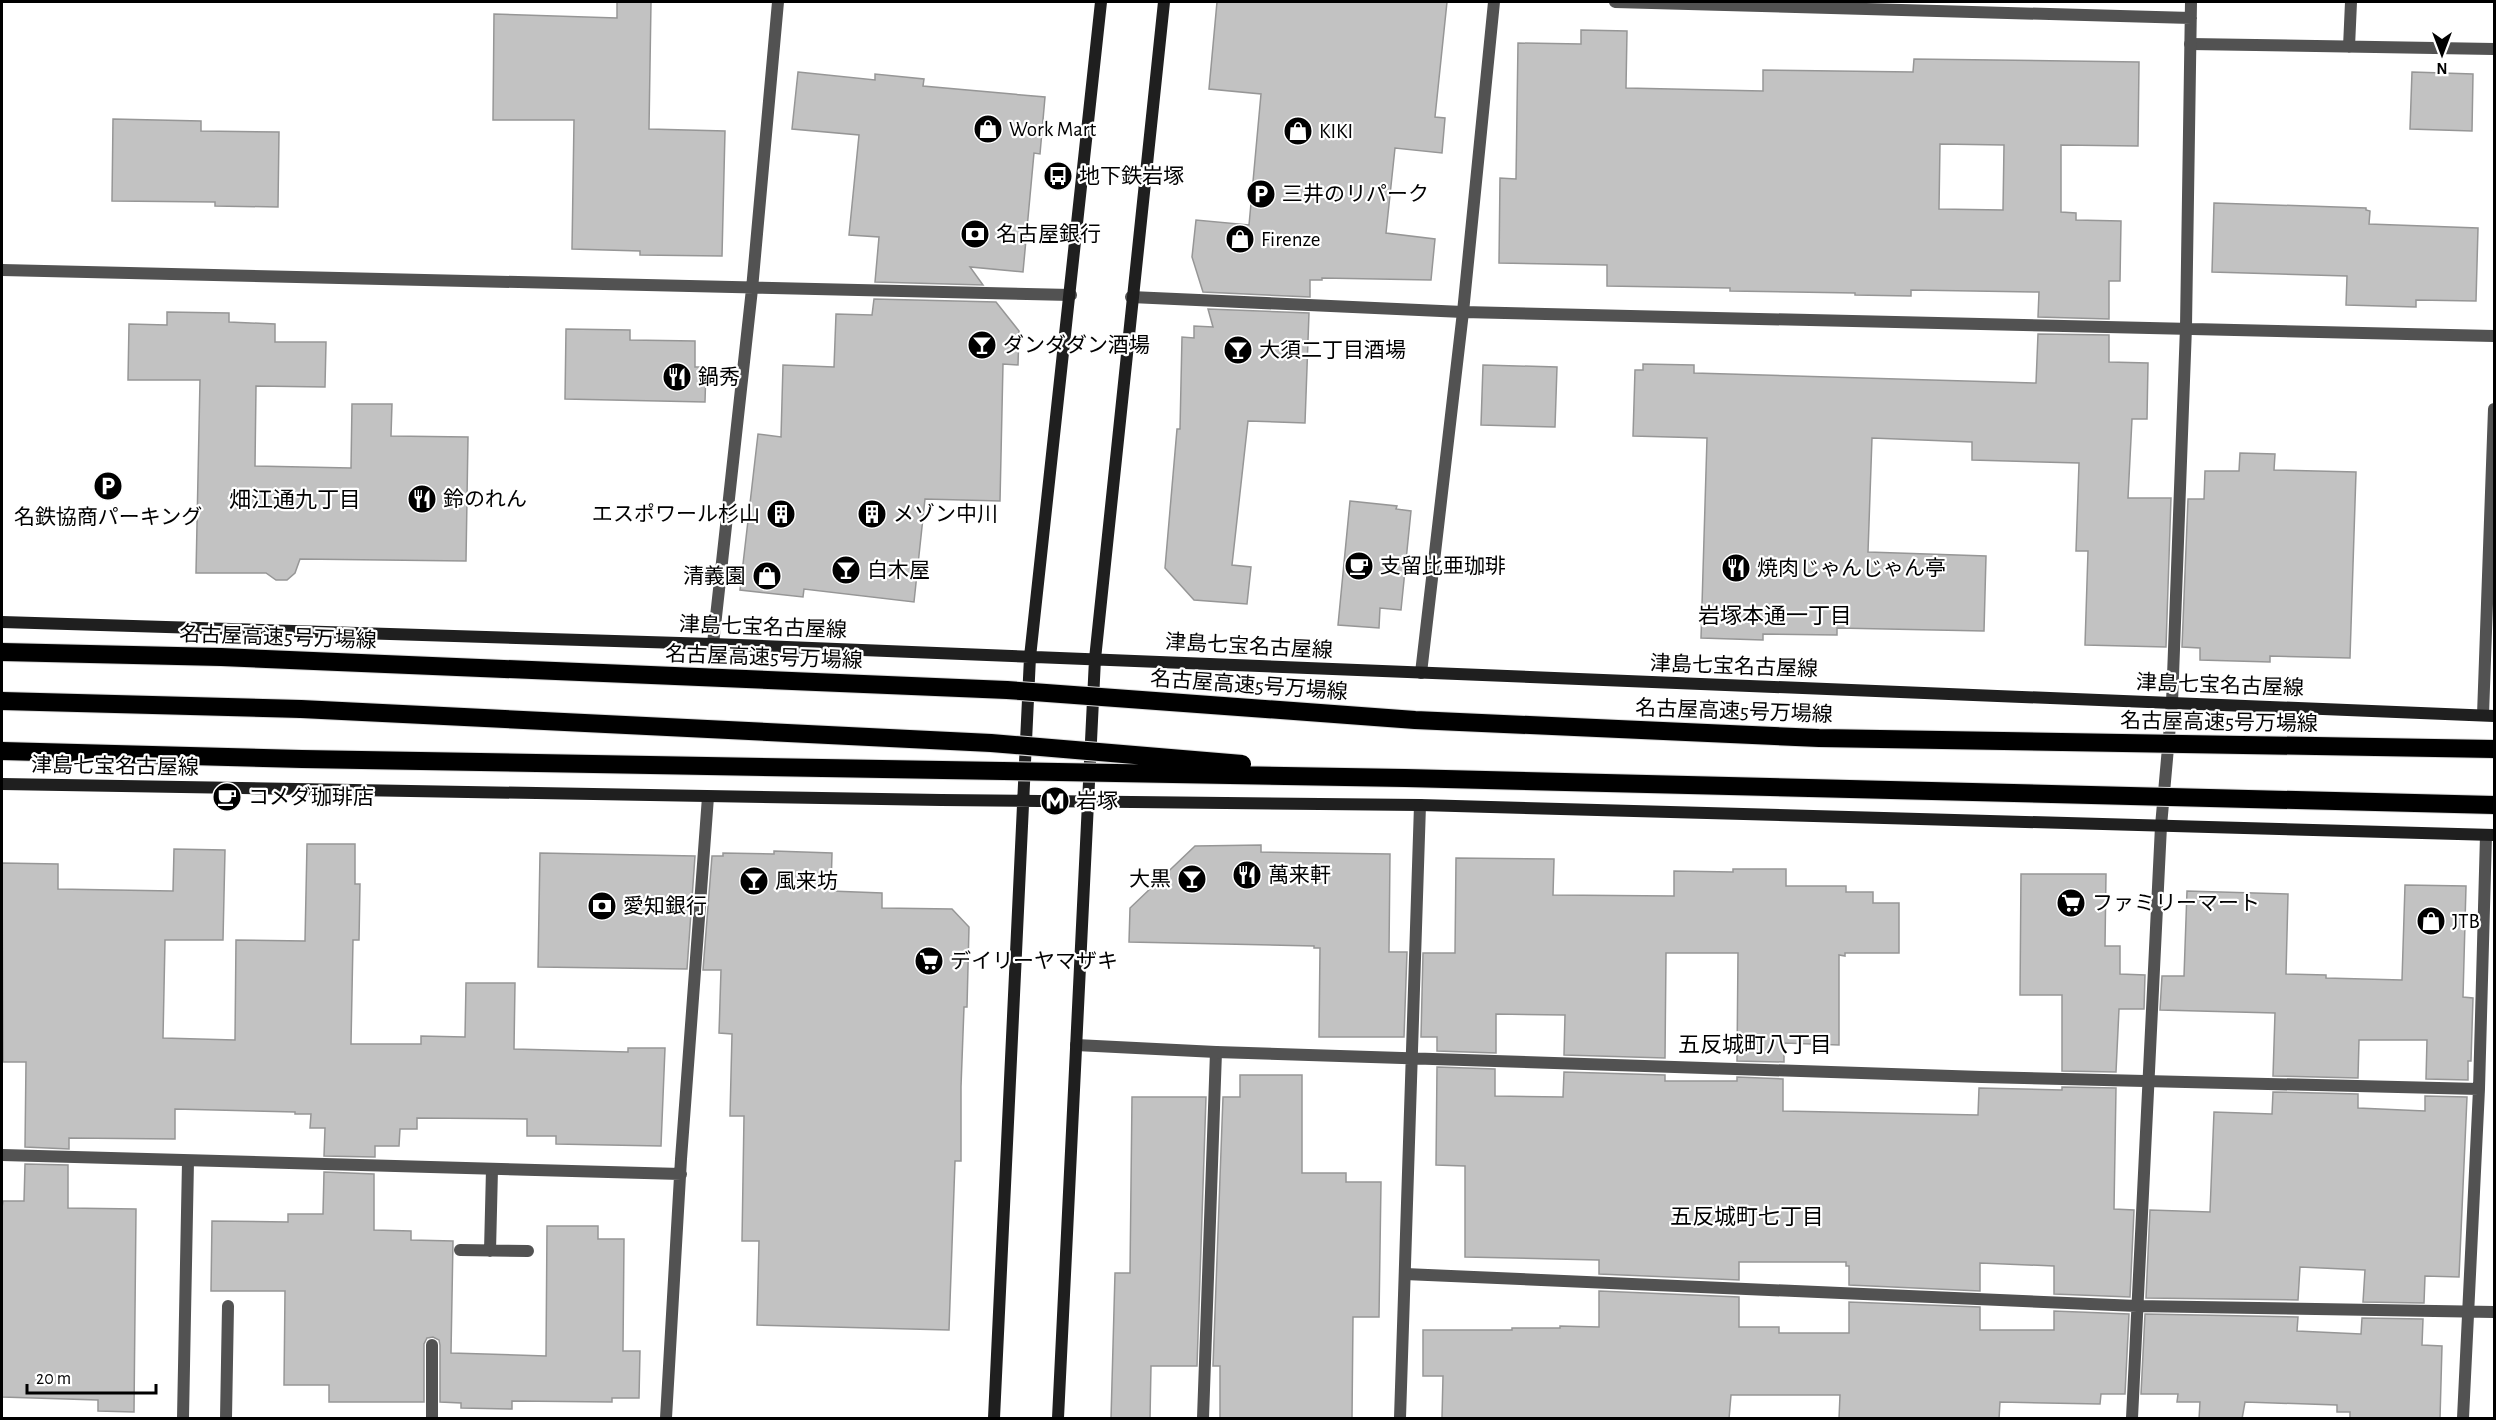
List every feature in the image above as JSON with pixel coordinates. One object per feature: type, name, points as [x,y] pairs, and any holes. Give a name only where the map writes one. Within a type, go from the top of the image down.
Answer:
[{"type":"highway","name":"名古屋高速5号万場線","points":[[2,652],[221,657],[1007,690],[1415,720],[1819,738],[2494,749]]},
{"type":"highway","points":[[2,701],[301,709],[991,743],[1406,778]]},
{"type":"highway","points":[[2,751],[314,760],[1406,778],[2494,805]]},
{"type":"main road","points":[[994,1419],[1030,657],[1101,2]]},
{"type":"main road","points":[[1058,1419],[1095,659],[1131,297],[1164,2]]},
{"type":"main road","name":"津島七宝名古屋線","points":[[2,622],[713,644],[2489,716]]},
{"type":"main road","name":"津島七宝名古屋線","points":[[2,784],[1024,801],[1420,805],[2490,835]]},
{"type":"street","points":[[713,644],[752,289],[778,2]]},
{"type":"street","points":[[1421,673],[1463,312],[1494,2]]},
{"type":"street","points":[[1615,2],[2191,18]]},
{"type":"street","points":[[2132,1419],[2161,826],[2172,703],[2187,327],[2191,2]]},
{"type":"street","points":[[2349,47],[2351,2]]},
{"type":"street","points":[[2190,44],[2494,49]]},
{"type":"street","points":[[2,270],[1071,295]]},
{"type":"street","points":[[1131,297],[1463,312],[2187,327],[2494,336]]},
{"type":"street","points":[[2489,716],[2494,409]]},
{"type":"street","points":[[666,1419],[708,796]]},
{"type":"street","points":[[1400,1419],[1420,805]]},
{"type":"street","points":[[2463,1419],[2490,835]]},
{"type":"street","points":[[1076,1045],[1216,1053],[2479,1089]]},
{"type":"street","points":[[1203,1419],[1216,1053]]},
{"type":"street","points":[[2,1155],[681,1174]]},
{"type":"street","points":[[183,1419],[188,1161]]},
{"type":"street","points":[[490,1251],[492,1169]]},
{"type":"street","points":[[460,1250],[528,1251]]},
{"type":"street","points":[[1405,1274],[2137,1306],[2494,1312]]},
{"type":"street","points":[[226,1419],[228,1306]]},
{"type":"street","points":[[432,1346],[432,1419]]},
{"type":"building","points":[[617,2],[651,2],[649,129],[725,131],[722,256],[640,255],[640,251],[572,249],[574,120],[493,120],[494,14],[617,18]]},
{"type":"building","points":[[1217,2],[1447,2],[1435,117],[1445,118],[1442,153],[1395,148],[1386,233],[1435,239],[1431,280],[1322,278],[1322,280],[1310,280],[1310,297],[1203,292],[1192,257],[1196,220],[1249,225],[1261,94],[1209,89]]},
{"type":"building","points":[[1581,30],[1627,31],[1626,88],[1763,91],[1763,70],[1913,72],[1914,59],[2139,62],[2138,146],[2061,145],[2061,212],[2076,213],[2076,220],[2121,221],[2120,281],[2109,281],[2109,319],[2038,317],[2039,292],[1911,290],[1911,296],[1730,291],[1730,288],[1607,286],[1607,265],[1499,263],[1500,178],[1516,179],[1518,43],[1581,44]],"holes":[[[1940,144],[2004,145],[2003,210],[1939,209]]]},
{"type":"building","points":[[798,72],[875,80],[875,74],[924,79],[923,86],[1045,97],[1040,154],[1034,153],[1023,272],[970,267],[983,285],[875,282],[879,237],[849,235],[859,135],[792,129]]},
{"type":"building","points":[[2412,72],[2473,74],[2472,131],[2410,129]]},
{"type":"building","points":[[113,119],[201,121],[201,131],[279,132],[278,207],[215,206],[215,202],[112,201]]},
{"type":"building","points":[[2214,203],[2366,208],[2370,211],[2369,224],[2478,228],[2476,301],[2416,300],[2416,307],[2346,305],[2347,276],[2212,272]]},
{"type":"building","points":[[874,299],[996,302],[1019,331],[1018,365],[1003,364],[1000,501],[925,499],[914,602],[804,589],[803,597],[740,590],[758,434],[781,437],[783,365],[834,367],[836,314],[872,315]]},
{"type":"building","points":[[1208,309],[1309,313],[1305,423],[1248,421],[1232,565],[1251,567],[1247,604],[1194,600],[1165,568],[1177,429],[1180,429],[1182,337],[1194,338],[1194,326],[1213,327]]},
{"type":"building","points":[[167,312],[229,313],[229,322],[275,324],[275,342],[326,342],[325,387],[256,386],[255,466],[351,468],[352,404],[392,404],[391,436],[468,437],[466,561],[300,559],[295,573],[287,580],[276,580],[266,573],[196,573],[200,380],[128,380],[129,324],[167,325]]},
{"type":"building","points":[[566,329],[630,330],[630,340],[695,341],[695,367],[706,367],[705,402],[565,399]]},
{"type":"building","points":[[2038,334],[2109,335],[2109,362],[2148,363],[2147,419],[2132,419],[2128,498],[2171,498],[2166,647],[2085,645],[2088,551],[2076,551],[2079,463],[1972,460],[1972,442],[1872,438],[1868,552],[1986,556],[1984,631],[1837,628],[1837,635],[1763,634],[1763,640],[1701,638],[1707,438],[1633,436],[1635,370],[1643,370],[1643,364],[1694,365],[1694,373],[2036,383]]},
{"type":"building","points":[[1483,365],[1557,367],[1555,427],[1481,425]]},
{"type":"building","points":[[2240,453],[2275,454],[2274,470],[2356,472],[2350,658],[2270,656],[2270,662],[2200,660],[2200,648],[2182,647],[2188,499],[2204,499],[2205,471],[2239,471]]},
{"type":"building","points":[[1350,501],[1397,506],[1396,509],[1411,511],[1401,610],[1380,608],[1379,628],[1338,625]]},
{"type":"building","points":[[307,844],[355,844],[355,884],[360,884],[359,940],[353,940],[351,1044],[421,1044],[421,1036],[465,1037],[466,983],[515,983],[514,1049],[628,1052],[628,1048],[665,1048],[661,1146],[556,1144],[556,1136],[527,1136],[527,1119],[417,1118],[417,1129],[400,1129],[399,1146],[375,1146],[375,1157],[324,1156],[325,1128],[310,1128],[311,1114],[175,1109],[175,1139],[69,1138],[69,1149],[25,1147],[26,1062],[3,1062],[2,863],[58,864],[58,889],[173,891],[174,849],[225,850],[223,940],[165,940],[163,1038],[235,1040],[236,940],[305,941]]},
{"type":"building","points":[[1261,845],[1261,852],[1390,854],[1389,952],[1407,952],[1404,1037],[1319,1037],[1320,948],[1314,948],[1314,946],[1129,942],[1130,908],[1195,846]]},
{"type":"building","points":[[774,851],[832,853],[831,891],[882,893],[882,908],[952,909],[969,927],[967,1007],[964,1007],[961,1087],[961,1161],[955,1161],[949,1330],[757,1325],[759,1241],[742,1241],[744,1116],[730,1116],[732,1034],[719,1033],[721,970],[703,970],[712,856],[723,856],[723,853],[774,854]]},
{"type":"building","points":[[540,853],[695,856],[687,969],[538,967]]},
{"type":"building","points":[[1456,858],[1554,859],[1553,895],[1674,896],[1674,871],[1733,872],[1733,869],[1786,869],[1786,886],[1846,886],[1846,892],[1873,892],[1873,903],[1899,903],[1899,953],[1839,955],[1839,1045],[1784,1043],[1784,1062],[1737,1061],[1738,953],[1666,953],[1665,1058],[1564,1055],[1565,1015],[1496,1014],[1496,1053],[1437,1051],[1437,1037],[1421,1037],[1423,953],[1455,953]]},
{"type":"building","points":[[2021,874],[2106,874],[2105,946],[2120,946],[2120,974],[2145,975],[2144,1009],[2119,1009],[2116,1072],[2062,1071],[2062,995],[2020,995]]},
{"type":"building","points":[[2405,885],[2466,886],[2463,997],[2473,998],[2471,1061],[2468,1061],[2468,1080],[2426,1079],[2427,1040],[2359,1040],[2358,1078],[2273,1076],[2275,1013],[2160,1010],[2162,976],[2184,976],[2187,891],[2288,894],[2286,974],[2326,975],[2326,978],[2402,980]]},
{"type":"building","points":[[1437,1067],[1495,1069],[1495,1096],[1563,1097],[1564,1072],[1665,1075],[1665,1081],[1737,1081],[1737,1077],[1783,1079],[1783,1111],[1978,1115],[1979,1088],[2062,1090],[2062,1087],[2116,1088],[2114,1209],[2134,1210],[2130,1297],[2054,1294],[2054,1266],[1980,1263],[1980,1291],[1849,1285],[1849,1266],[1846,1266],[1846,1262],[1739,1262],[1739,1280],[1599,1274],[1599,1260],[1465,1257],[1465,1166],[1436,1165]]},
{"type":"building","points":[[1240,1075],[1302,1075],[1302,1173],[1346,1173],[1346,1182],[1381,1182],[1379,1317],[1353,1317],[1352,1419],[1220,1419],[1220,1366],[1213,1366],[1223,1097],[1240,1097]]},
{"type":"building","points":[[2273,1092],[2358,1094],[2358,1108],[2425,1111],[2425,1096],[2467,1097],[2459,1277],[2425,1276],[2424,1303],[2363,1302],[2365,1270],[2300,1267],[2298,1300],[2146,1298],[2150,1210],[2210,1212],[2214,1112],[2272,1114]]},
{"type":"building","points":[[1132,1097],[1206,1097],[1197,1366],[1151,1366],[1150,1419],[1111,1419],[1115,1273],[1130,1273]]},
{"type":"building","points":[[25,1164],[68,1165],[68,1208],[136,1209],[134,1412],[98,1411],[98,1400],[2,1397],[2,1208],[3,1201],[24,1201]]},
{"type":"building","points":[[324,1172],[374,1174],[374,1230],[411,1231],[411,1240],[453,1241],[451,1353],[546,1356],[547,1226],[598,1226],[598,1239],[624,1239],[623,1351],[640,1351],[639,1398],[612,1398],[612,1402],[512,1401],[512,1409],[461,1408],[461,1403],[440,1402],[440,1345],[439,1340],[433,1337],[427,1338],[424,1344],[424,1402],[329,1402],[329,1385],[284,1385],[285,1291],[211,1291],[212,1221],[288,1222],[288,1214],[323,1214]]},
{"type":"building","points":[[1599,1291],[1739,1297],[1739,1327],[1779,1327],[1779,1333],[1849,1333],[1849,1302],[1980,1307],[1980,1330],[2054,1330],[2054,1311],[2129,1314],[2125,1394],[2101,1394],[2100,1404],[2000,1402],[1999,1419],[1839,1419],[1840,1395],[1731,1395],[1729,1419],[1442,1418],[1443,1376],[1423,1376],[1423,1330],[1599,1327]]},
{"type":"building","points":[[2145,1314],[2298,1317],[2297,1331],[2361,1334],[2362,1318],[2423,1319],[2422,1345],[2442,1346],[2440,1419],[2350,1419],[2350,1412],[2337,1412],[2337,1405],[2245,1402],[2242,1419],[2199,1419],[2200,1402],[2177,1402],[2178,1394],[2141,1394]]},
{"type":"place","name":"Work Mart","points":[[988,129]]},
{"type":"place","name":"KIKI","points":[[1298,131]]},
{"type":"place","name":"地下鉄岩塚","points":[[1058,176]]},
{"type":"place","name":"三井のリパーク","points":[[1261,194]]},
{"type":"place","name":"名古屋銀行","points":[[975,234]]},
{"type":"place","name":"Firenze","points":[[1240,239]]},
{"type":"place","name":"ダンダダン酒場","points":[[982,345]]},
{"type":"place","name":"大須二丁目酒場","points":[[1238,350]]},
{"type":"place","name":"鍋秀","points":[[677,377]]},
{"type":"place","name":"名鉄協商パーキング","points":[[108,486]]},
{"type":"place","name":"鈴のれん","points":[[422,499]]},
{"type":"place","name":"エスポワール杉山","points":[[781,514]]},
{"type":"place","name":"メゾン中川","points":[[872,514]]},
{"type":"place","name":"支留比亜珈琲","points":[[1359,566]]},
{"type":"place","name":"焼肉じゃんじゃん亭","points":[[1736,568]]},
{"type":"place","name":"白木屋","points":[[846,570]]},
{"type":"place","name":"清義園","points":[[767,576]]},
{"type":"place","name":"コメダ珈琲店","points":[[227,797]]},
{"type":"place","name":"岩塚","points":[[1055,801]]},
{"type":"place","name":"萬来軒","points":[[1247,875]]},
{"type":"place","name":"大黒","points":[[1192,879]]},
{"type":"place","name":"風来坊","points":[[754,881]]},
{"type":"place","name":"ファミリーマート","points":[[2071,903]]},
{"type":"place","name":"愛知銀行","points":[[602,906]]},
{"type":"place","name":"JTB","points":[[2431,921]]},
{"type":"place","name":"デイリーヤマザキ","points":[[929,961]]},
{"type":"district","name":"畑江通九丁目","points":[[295,499]]},
{"type":"district","name":"岩塚本通一丁目","points":[[1775,615]]},
{"type":"district","name":"五反城町八丁目","points":[[1755,1044]]},
{"type":"district","name":"五反城町七丁目","points":[[1747,1216]]}]
